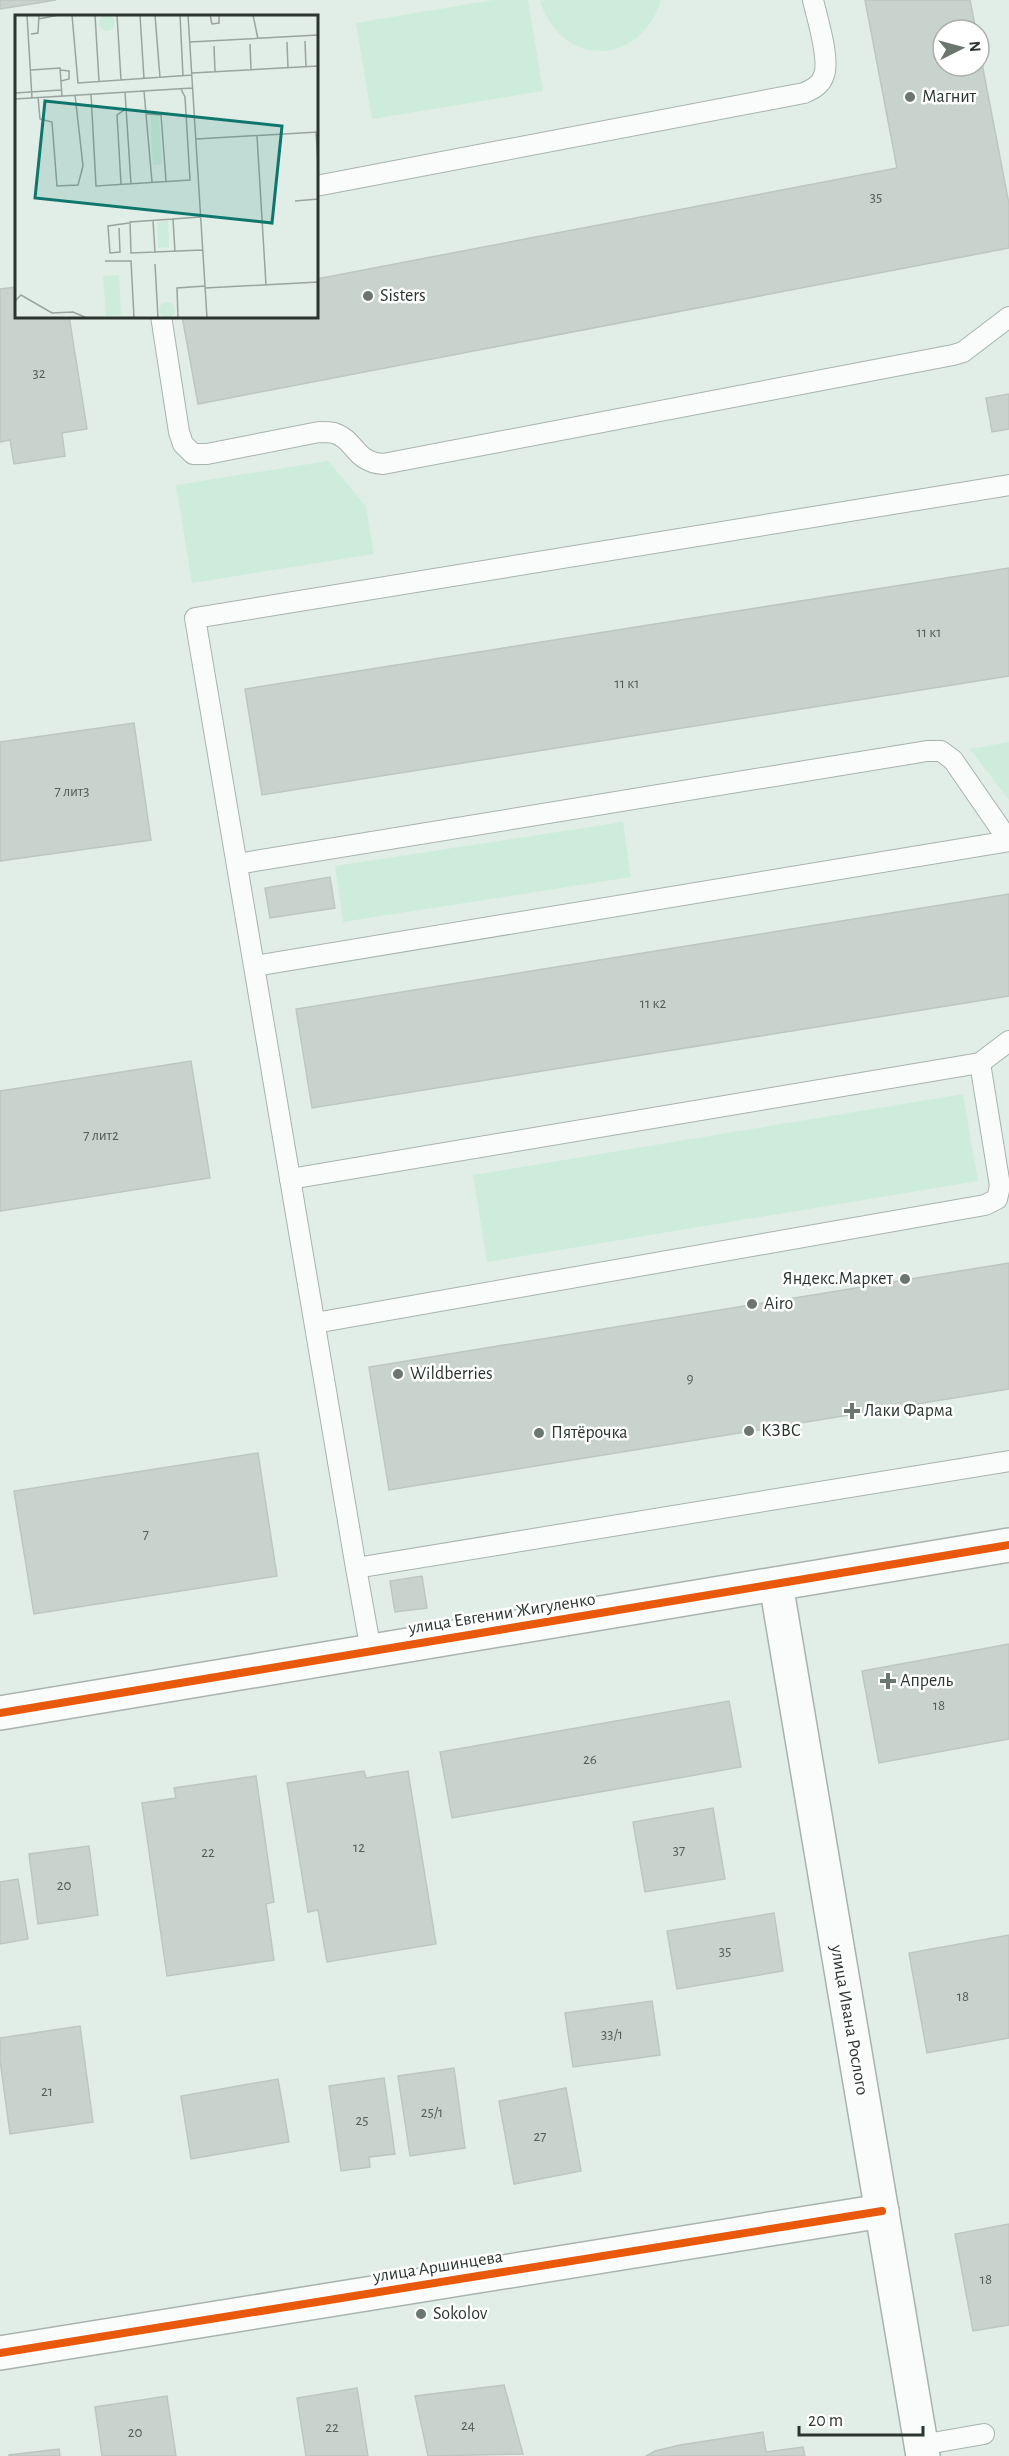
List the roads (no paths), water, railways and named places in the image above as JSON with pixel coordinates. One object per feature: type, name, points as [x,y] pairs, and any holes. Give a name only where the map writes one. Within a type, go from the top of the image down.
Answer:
[{"type":"street","name":"улица Евгении Жигуленко","points":[[0,1713],[1009,1545]]},
{"type":"street","name":"улица Ивана Рослого","points":[[776,1584],[922,2451]]},
{"type":"street","name":"улица Аршинцева","points":[[0,2353],[882,2211]]},
{"type":"lane","points":[[318,186],[804,93],[816,88],[824,75],[825,61],[813,0]]},
{"type":"lane","points":[[161,318],[179,432],[183,444],[193,454],[207,454],[319,432],[335,433],[347,441],[359,456],[370,463],[383,464],[953,355],[963,352],[1009,317]]},
{"type":"lane","points":[[371,1651],[195,618],[1009,485]]},
{"type":"lane","points":[[237,864],[934,751],[941,751],[953,760],[1009,841],[255,966]]},
{"type":"lane","points":[[290,1179],[980,1063],[1009,1041]]},
{"type":"lane","points":[[315,1323],[985,1205],[997,1199],[1000,1185],[980,1063]]},
{"type":"lane","points":[[356,1568],[1009,1461]]},
{"type":"lane","points":[[922,2451],[984,2434]]},
{"type":"place","name":"Магнит","points":[[910,97]]},
{"type":"place","name":"Sisters","points":[[368,296]]},
{"type":"place","name":"Яндекс.Маркет","points":[[905,1279]]},
{"type":"place","name":"Airo","points":[[752,1304]]},
{"type":"place","name":"Wildberries","points":[[398,1374]]},
{"type":"place","name":"Лаки Фарма","points":[[852,1411]]},
{"type":"place","name":"КЗВС","points":[[749,1431]]},
{"type":"place","name":"Пятёрочка","points":[[539,1433]]},
{"type":"place","name":"Апрель","points":[[888,1681]]},
{"type":"place","name":"Sokolov","points":[[421,2314]]}]
